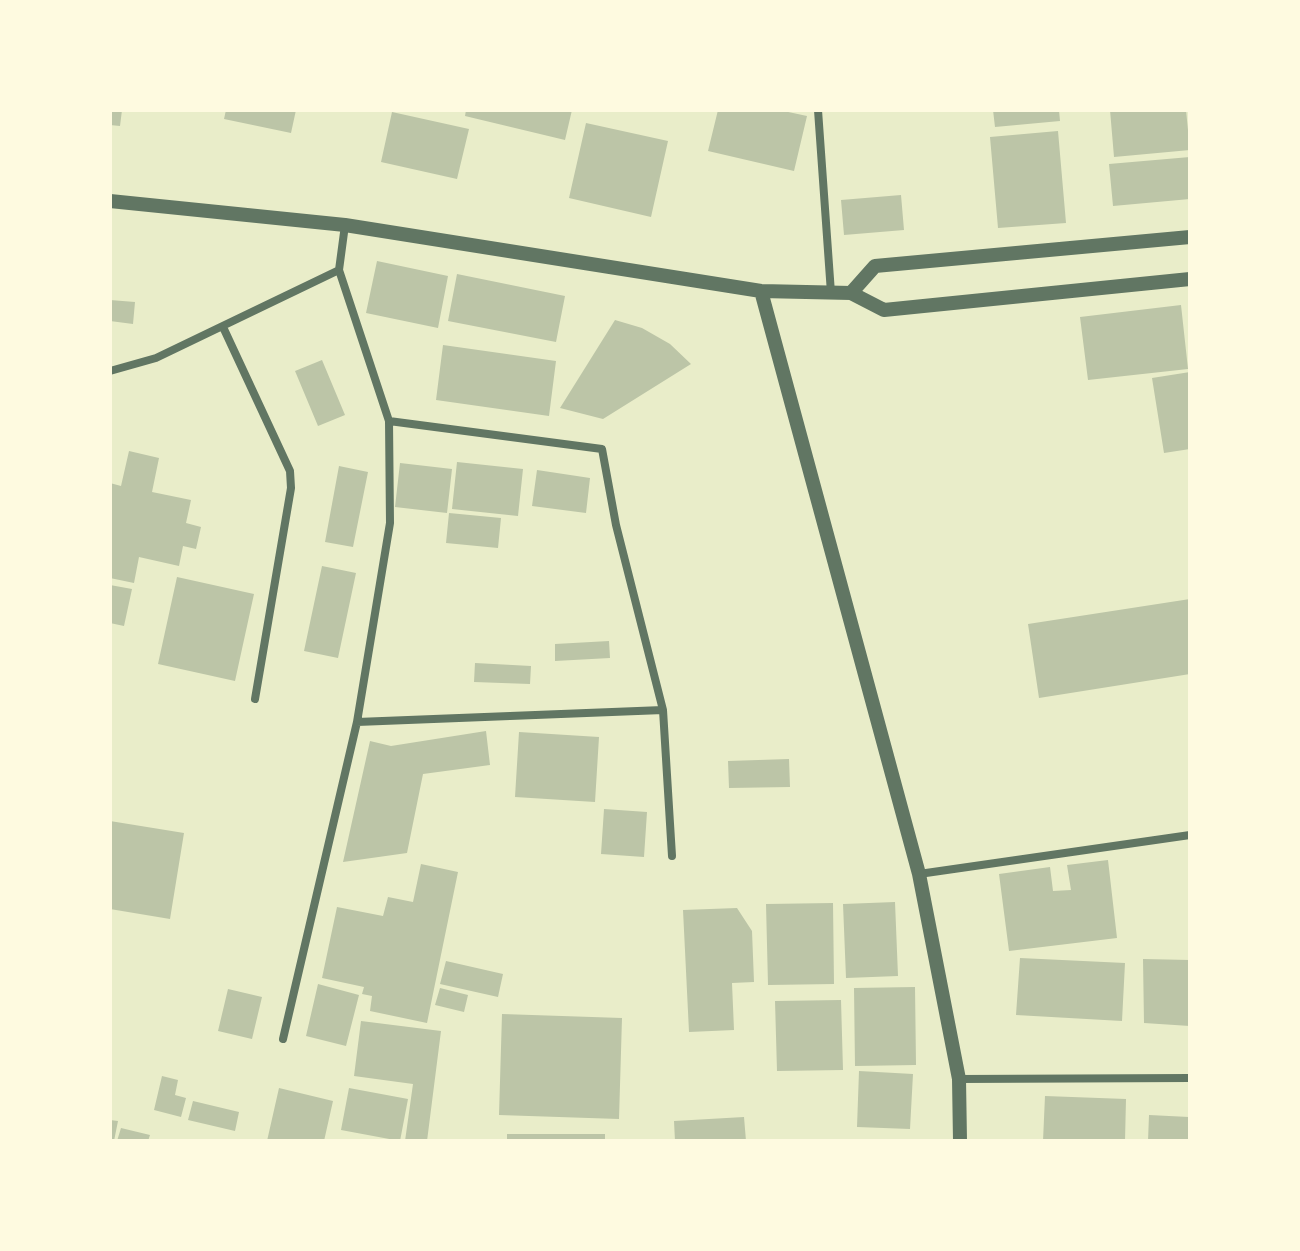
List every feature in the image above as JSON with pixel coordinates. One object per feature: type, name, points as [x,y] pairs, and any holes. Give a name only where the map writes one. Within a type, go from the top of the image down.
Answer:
[{"type":"street","points":[[818,110],[831,293]]},
{"type":"street","points":[[110,201],[345,225],[761,291],[851,293],[884,310],[1190,279]]},
{"type":"street","points":[[283,1039],[357,722],[390,523],[389,421],[339,270],[345,225]]},
{"type":"street","points":[[851,293],[875,266],[1190,237]]},
{"type":"street","points":[[110,371],[156,358],[339,270]]},
{"type":"street","points":[[761,291],[919,874],[959,1079],[960,1141]]},
{"type":"street","points":[[223,327],[290,471],[291,488],[255,699]]},
{"type":"street","points":[[389,421],[602,449],[616,525],[663,710],[672,856]]},
{"type":"street","points":[[357,722],[663,710]]},
{"type":"street","points":[[919,874],[1190,835]]},
{"type":"street","points":[[959,1079],[1190,1078]]},
{"type":"building","points":[[110,110],[122,110],[120,126],[110,125]]},
{"type":"building","points":[[226,110],[296,110],[291,133],[224,119]]},
{"type":"building","points":[[466,110],[572,110],[565,140],[465,116]]},
{"type":"building","points":[[718,110],[779,110],[807,116],[794,171],[708,151]]},
{"type":"building","points":[[993,110],[1059,110],[1060,121],[995,127]]},
{"type":"building","points":[[1110,110],[1186,110],[1190,150],[1114,157]]},
{"type":"building","points":[[392,112],[469,129],[457,179],[381,162]]},
{"type":"building","points":[[586,123],[668,141],[651,217],[569,198]]},
{"type":"building","points":[[1058,131],[1066,223],[998,228],[990,137]]},
{"type":"building","points":[[1190,157],[1190,199],[1113,206],[1109,164]]},
{"type":"building","points":[[901,195],[904,230],[844,235],[841,200]]},
{"type":"building","points":[[377,261],[448,276],[438,328],[366,313]]},
{"type":"building","points":[[457,274],[565,296],[556,342],[448,321]]},
{"type":"building","points":[[110,300],[135,302],[133,324],[110,321]]},
{"type":"building","points":[[1181,305],[1188,369],[1088,380],[1080,317]]},
{"type":"building","points":[[615,320],[642,328],[670,344],[691,364],[603,419],[560,408]]},
{"type":"building","points":[[443,345],[556,361],[549,416],[436,400]]},
{"type":"building","points":[[322,360],[345,415],[318,426],[295,371]]},
{"type":"building","points":[[1190,372],[1190,449],[1164,453],[1152,378]]},
{"type":"building","points":[[129,451],[159,458],[152,492],[191,500],[186,523],[201,527],[196,549],[183,546],[179,566],[139,557],[134,583],[110,578],[110,483],[121,486]]},
{"type":"building","points":[[457,462],[523,469],[518,516],[452,509]]},
{"type":"building","points":[[400,463],[452,469],[447,513],[395,507]]},
{"type":"building","points":[[339,466],[368,472],[353,547],[325,542]]},
{"type":"building","points":[[537,470],[590,478],[586,513],[532,506]]},
{"type":"building","points":[[449,513],[501,518],[498,548],[446,543]]},
{"type":"building","points":[[322,566],[356,573],[338,658],[304,651]]},
{"type":"building","points":[[177,577],[254,594],[235,681],[158,664]]},
{"type":"building","points":[[110,585],[132,589],[124,626],[110,623]]},
{"type":"building","points":[[1190,599],[1190,674],[1039,698],[1028,624]]},
{"type":"building","points":[[609,641],[610,658],[555,661],[555,644]]},
{"type":"building","points":[[475,663],[531,666],[530,684],[474,682]]},
{"type":"building","points":[[486,731],[490,765],[423,774],[407,853],[343,862],[370,741],[391,746]]},
{"type":"building","points":[[519,732],[599,737],[595,802],[515,797]]},
{"type":"building","points":[[789,759],[790,787],[729,788],[728,761]]},
{"type":"building","points":[[604,809],[647,812],[644,857],[601,854]]},
{"type":"building","points":[[110,821],[184,833],[170,919],[110,909]]},
{"type":"building","points":[[1108,860],[1117,938],[1009,951],[999,874],[1050,867],[1053,891],[1071,890],[1067,865]]},
{"type":"building","points":[[421,864],[458,872],[427,1023],[370,1011],[372,996],[362,994],[364,987],[322,978],[337,907],[383,916],[388,897],[413,902]]},
{"type":"building","points":[[895,902],[898,976],[846,978],[843,904]]},
{"type":"building","points":[[833,903],[834,984],[768,985],[766,904]]},
{"type":"building","points":[[737,908],[752,931],[754,982],[732,983],[734,1030],[689,1032],[683,910]]},
{"type":"building","points":[[1020,958],[1125,963],[1122,1021],[1016,1015]]},
{"type":"building","points":[[1143,959],[1190,960],[1190,1026],[1144,1023]]},
{"type":"building","points":[[446,961],[503,974],[498,997],[440,984]]},
{"type":"building","points":[[318,984],[359,995],[346,1046],[306,1036]]},
{"type":"building","points":[[915,987],[916,1065],[855,1066],[854,988]]},
{"type":"building","points":[[440,988],[468,995],[464,1012],[435,1005]]},
{"type":"building","points":[[228,989],[262,997],[252,1039],[218,1031]]},
{"type":"building","points":[[841,1000],[843,1070],[777,1071],[775,1001]]},
{"type":"building","points":[[502,1014],[622,1018],[619,1119],[499,1115]]},
{"type":"building","points":[[361,1021],[441,1031],[427,1141],[405,1141],[413,1084],[354,1076]]},
{"type":"building","points":[[859,1071],[913,1074],[910,1129],[857,1127]]},
{"type":"building","points":[[162,1076],[178,1080],[175,1095],[186,1098],[181,1117],[154,1110]]},
{"type":"building","points":[[279,1088],[333,1101],[324,1141],[267,1141]]},
{"type":"building","points":[[349,1088],[408,1099],[400,1141],[341,1130]]},
{"type":"building","points":[[1045,1096],[1126,1099],[1125,1141],[1043,1141]]},
{"type":"building","points":[[193,1101],[239,1112],[235,1131],[188,1120]]},
{"type":"building","points":[[1149,1115],[1189,1117],[1188,1141],[1148,1141]]},
{"type":"building","points":[[744,1117],[746,1141],[675,1141],[674,1121]]},
{"type":"building","points":[[110,1120],[118,1121],[114,1141],[110,1141]]},
{"type":"building","points":[[121,1128],[150,1135],[148,1141],[117,1141]]},
{"type":"building","points":[[507,1134],[605,1134],[605,1141],[507,1141]]}]
